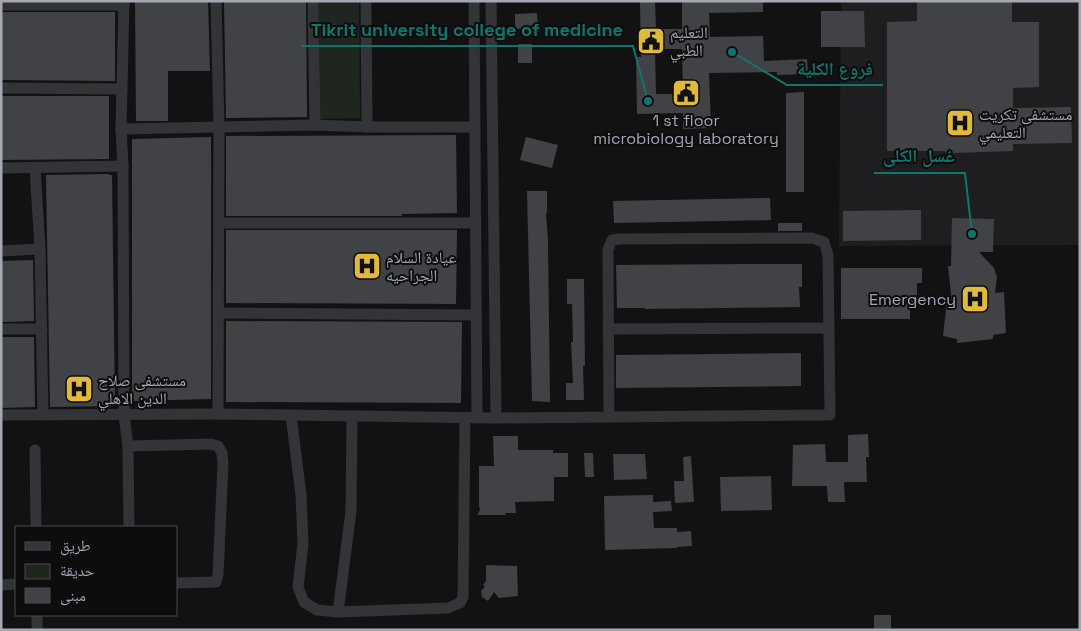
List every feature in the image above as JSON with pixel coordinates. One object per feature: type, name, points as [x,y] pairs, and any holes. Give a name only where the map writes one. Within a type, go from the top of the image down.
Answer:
[{"type":"street","points":[[216,1],[219,127],[218,414]]},
{"type":"street","points":[[313,1],[315,125]]},
{"type":"street","points":[[366,1],[367,127]]},
{"type":"street","points":[[474,1],[477,418]]},
{"type":"street","points":[[492,1],[496,418]]},
{"type":"street","points":[[1,5],[124,3],[122,90],[124,415],[128,446],[129,526]]},
{"type":"street","points":[[1,88],[122,90]]},
{"type":"street","points":[[122,129],[315,125],[474,127]]},
{"type":"street","points":[[1,168],[123,166]]},
{"type":"street","points":[[35,167],[40,250],[43,415]]},
{"type":"street","points":[[219,223],[476,224]]},
{"type":"street","points":[[1,415],[218,414],[496,418],[830,415],[828,255],[824,242],[812,238],[612,240],[608,250],[609,416]]},
{"type":"street","points":[[1,250],[40,250]]},
{"type":"street","points":[[218,313],[476,315]]},
{"type":"street","points":[[609,329],[829,328]]},
{"type":"street","points":[[1,329],[42,329]]},
{"type":"street","points":[[290,415],[302,495],[303,544],[298,587],[304,602],[317,610],[338,612],[448,608],[460,603],[463,597],[465,418]]},
{"type":"street","points":[[338,612],[351,511],[352,416]]},
{"type":"street","points":[[128,446],[210,444],[218,446],[222,453],[218,574],[216,582],[178,583]]},
{"type":"street","points":[[35,450],[36,526]]},
{"type":"street","points":[[1,585],[15,584]]},
{"type":"street","points":[[37,616],[37,630]]},
{"type":"shaded area","name":"مستشفى تكريت التعليمي","points":[[841,1],[1080,1],[1080,245],[839,246]]},
{"type":"green space","points":[[319,1],[359,1],[360,118],[320,119]]},
{"type":"building","points":[[135,1],[208,1],[210,71],[168,71],[168,121],[136,121]]},
{"type":"building","points":[[224,1],[306,1],[307,117],[226,118]]},
{"type":"building","points":[[640,1],[655,1],[656,29],[682,29],[682,1],[763,1],[763,12],[709,13],[710,37],[763,36],[764,61],[807,59],[808,74],[777,75],[777,72],[709,73],[711,128],[683,129],[683,113],[637,114],[636,57],[641,57]],"holes":[[[655,49],[682,49],[683,94],[656,94]]]},
{"type":"building","points":[[917,1],[1012,1],[1012,22],[1039,22],[1039,87],[1013,88],[1013,108],[1071,107],[1072,143],[1013,144],[1013,151],[946,153],[945,151],[887,151],[887,22],[917,21]]},
{"type":"building","points":[[821,11],[864,11],[865,47],[821,47]]},
{"type":"building","points":[[1,12],[115,12],[115,81],[1,80]]},
{"type":"building","points":[[537,13],[538,28],[515,29],[515,14]]},
{"type":"building","points":[[518,44],[532,44],[532,63],[518,63]]},
{"type":"building","points":[[804,92],[804,192],[786,192],[786,93]]},
{"type":"building","points":[[1,96],[109,96],[109,159],[1,160]]},
{"type":"building","points":[[456,135],[457,213],[402,214],[402,216],[226,216],[226,136]]},
{"type":"building","points":[[211,137],[211,399],[132,401],[132,139]]},
{"type":"building","points":[[526,137],[558,145],[552,168],[520,160]]},
{"type":"building","points":[[46,175],[112,175],[115,406],[50,407]]},
{"type":"building","points":[[527,191],[547,191],[550,402],[532,401]]},
{"type":"building","points":[[770,198],[771,220],[614,223],[613,201]]},
{"type":"building","points":[[921,210],[921,240],[843,241],[843,211]]},
{"type":"building","points":[[952,218],[994,219],[993,252],[979,252],[994,268],[997,277],[995,293],[1004,292],[1006,333],[993,335],[993,339],[957,343],[957,339],[943,336],[947,301],[952,302],[948,266],[951,266]]},
{"type":"building","points":[[778,223],[802,223],[802,231],[778,231]]},
{"type":"building","points":[[226,230],[457,230],[456,304],[226,303]]},
{"type":"building","points":[[33,260],[34,321],[1,322],[1,261]]},
{"type":"building","points":[[802,264],[802,287],[799,287],[800,307],[617,308],[616,265]]},
{"type":"building","points":[[841,268],[922,268],[922,283],[917,283],[917,306],[910,306],[910,319],[841,319]]},
{"type":"building","points":[[567,279],[584,279],[584,400],[566,400],[566,383],[573,383],[572,304],[567,304]]},
{"type":"building","points":[[226,321],[462,322],[461,403],[226,402]]},
{"type":"building","points":[[1,337],[34,337],[35,407],[1,408]]},
{"type":"building","points":[[801,353],[801,386],[616,388],[616,355]]},
{"type":"building","points":[[868,434],[869,457],[866,457],[867,482],[844,482],[845,502],[828,502],[827,486],[792,486],[793,445],[825,444],[826,462],[848,462],[848,435]]},
{"type":"building","points":[[493,436],[518,436],[518,450],[553,450],[553,453],[568,453],[568,477],[554,477],[554,501],[515,502],[516,513],[477,515],[480,510],[479,466],[494,466]]},
{"type":"building","points":[[584,453],[593,453],[594,477],[585,477]]},
{"type":"building","points":[[613,454],[645,454],[647,479],[614,480]]},
{"type":"building","points":[[691,456],[694,502],[675,503],[674,481],[684,481],[683,457]]},
{"type":"building","points":[[771,476],[772,510],[721,511],[720,477]]},
{"type":"building","points":[[653,495],[653,502],[671,501],[672,511],[653,512],[654,528],[677,528],[677,532],[691,531],[692,546],[605,550],[604,496]]},
{"type":"building","points":[[486,565],[517,566],[518,596],[499,598],[494,592],[488,601],[482,597],[481,591],[485,587],[483,585],[486,581]]},
{"type":"building","points":[[874,615],[891,615],[891,630],[874,630]]},
{"type":"place","name":"التعليم الطبي","points":[[651,41]]},
{"type":"place","name":"فروع الكلية","points":[[732,52]]},
{"type":"place","name":"1 st floor microbiology laboratory","points":[[686,93]]},
{"type":"place","name":"Tikrit university college of medicine","points":[[648,101]]},
{"type":"place","name":"مستشفى تكريت التعليمي","points":[[960,123]]},
{"type":"place","name":"غسل الكلى","points":[[972,234]]},
{"type":"place","name":"عيادة السلام الجراحيه","points":[[367,266]]},
{"type":"place","name":"Emergency","points":[[975,299]]},
{"type":"place","name":"مستشفى صلاح الدين الاهلي","points":[[79,389]]}]
